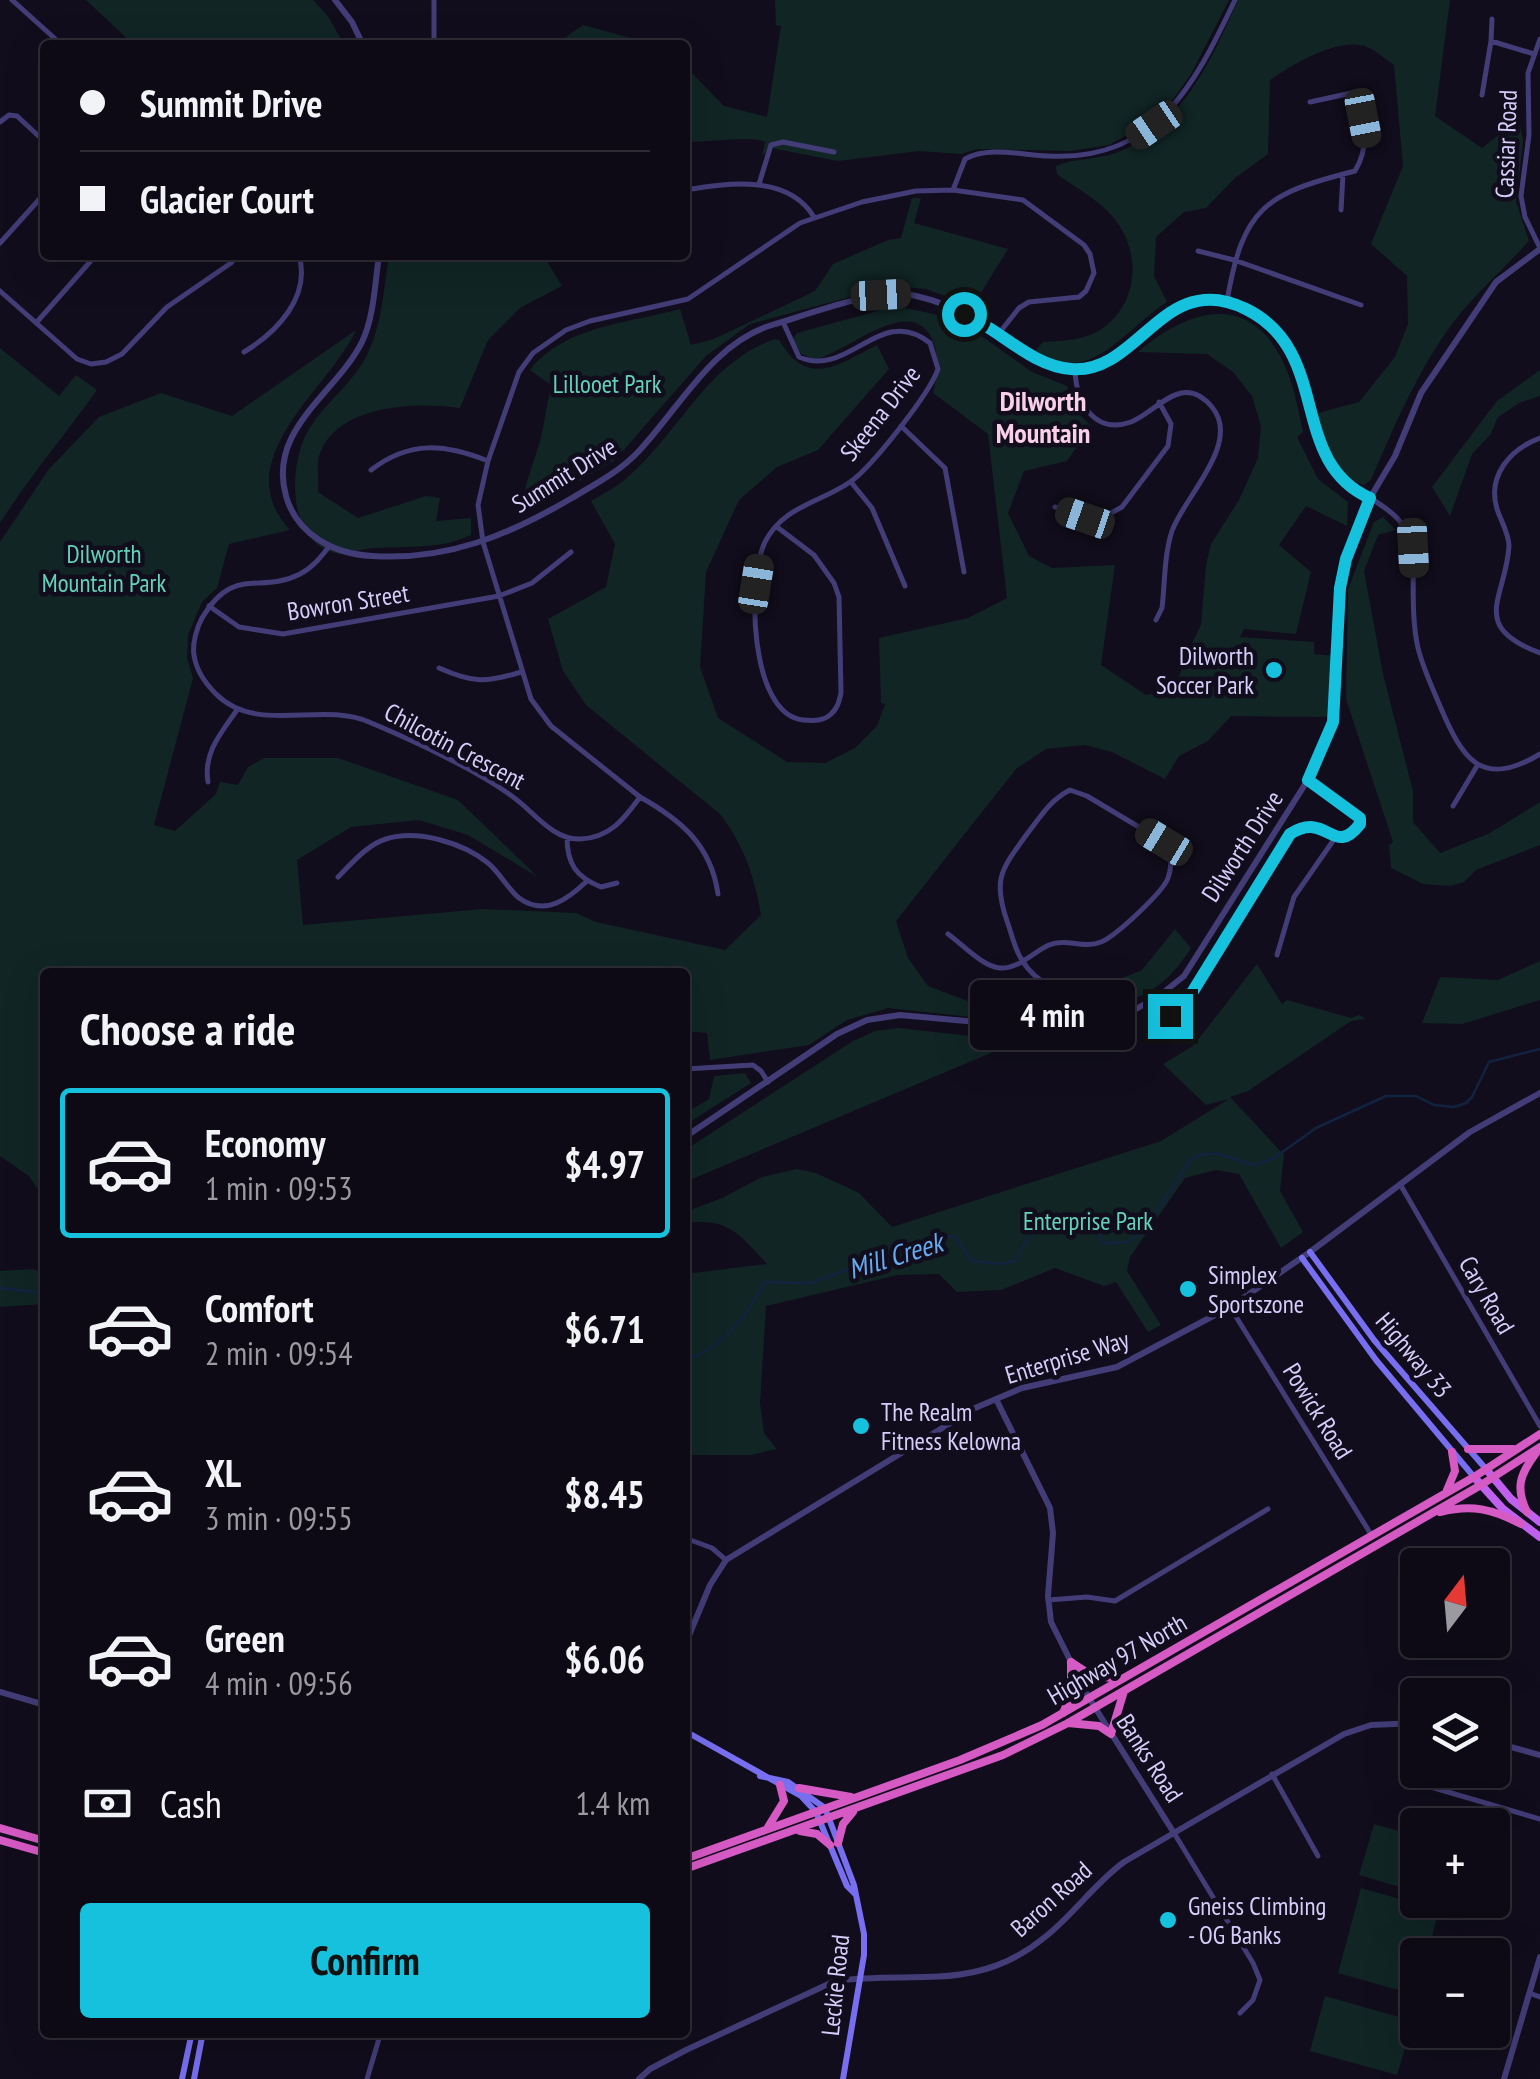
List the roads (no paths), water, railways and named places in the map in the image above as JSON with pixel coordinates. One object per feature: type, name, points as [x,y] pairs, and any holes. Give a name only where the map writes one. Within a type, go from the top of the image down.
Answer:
[{"type":"highway","name":"Highway 97 North","points":[[690,1867],[796,1830],[855,1798],[994,1746],[1062,1713],[1474,1477],[1540,1434]]},
{"type":"highway","points":[[1468,1449],[1518,1448]]},
{"type":"highway","points":[[1527,1512],[1519,1497],[1519,1484],[1526,1466],[1540,1448]]},
{"type":"highway","name":"Highway 97 North","points":[[690,1857],[765,1830],[856,1808],[1004,1754],[1068,1723],[1540,1448]]},
{"type":"highway","points":[[1446,1492],[1455,1471],[1452,1452]]},
{"type":"highway","points":[[1431,1514],[1477,1506],[1496,1510],[1522,1524]]},
{"type":"highway","points":[[1365,1552],[1372,1536]]},
{"type":"highway","points":[[1071,1662],[1091,1676],[1123,1678]]},
{"type":"highway","points":[[1062,1713],[1071,1694],[1071,1662]]},
{"type":"highway","points":[[1068,1723],[1099,1726],[1110,1734],[1124,1691]]},
{"type":"highway","points":[[765,1830],[782,1808],[784,1793],[780,1784]]},
{"type":"highway","points":[[799,1788],[855,1798]]},
{"type":"highway","points":[[796,1830],[818,1834],[834,1844],[842,1824],[856,1808]]},
{"type":"highway","points":[[0,1828],[40,1840]]},
{"type":"highway","points":[[0,1840],[40,1852]]},
{"type":"main road","name":"Highway 33","points":[[1310,1252],[1374,1340],[1493,1478],[1540,1522]]},
{"type":"main road","name":"Highway 33","points":[[1302,1258],[1376,1360],[1452,1452],[1481,1485],[1540,1537]]},
{"type":"main road","name":"Leckie Road","points":[[690,1734],[801,1796],[822,1815]]},
{"type":"main road","name":"Leckie Road","points":[[760,1776],[799,1788],[822,1815],[847,1886],[856,1895],[864,1934],[861,1978],[843,2079]]},
{"type":"main road","points":[[182,2079],[191,2038]]},
{"type":"main road","points":[[194,2079],[203,2038]]},
{"type":"street","points":[[12,0],[56,40]]},
{"type":"street","points":[[335,0],[361,40]]},
{"type":"street","points":[[434,0],[434,40]]},
{"type":"street","points":[[953,190],[964,159],[977,152],[1055,157],[1119,146],[1146,131],[1173,108],[1190,86],[1235,0]]},
{"type":"street","points":[[1482,96],[1492,20]]},
{"type":"street","name":"Cassiar Road","points":[[1540,40],[1528,73],[1528,135],[1520,196],[1524,217],[1540,248]]},
{"type":"street","points":[[1491,41],[1534,54]]},
{"type":"street","points":[[1227,302],[1234,260],[1247,228],[1274,200],[1292,189],[1355,172],[1364,155],[1367,137],[1356,92],[1310,102]]},
{"type":"street","points":[[0,122],[10,115],[17,116],[40,137]]},
{"type":"street","points":[[759,184],[771,145],[783,142],[834,152]]},
{"type":"street","points":[[1342,174],[1342,210]]},
{"type":"street","points":[[690,189],[734,184],[774,187],[808,207],[814,217]]},
{"type":"street","points":[[718,894],[709,859],[685,826],[640,798],[551,726],[532,699],[521,672],[483,542],[478,504],[518,372],[548,340],[590,321],[688,299],[776,237],[814,217],[916,191],[953,190],[1023,200],[1084,245],[1094,264],[1090,283],[1080,297],[1030,302],[1019,308],[1000,332]]},
{"type":"street","points":[[0,242],[40,198]]},
{"type":"street","name":"Dilworth Drive","points":[[690,1135],[838,1034],[867,1020],[900,1015],[988,1023],[1030,1032],[1084,1030],[1129,1013],[1184,976],[1308,780],[1333,722],[1340,588],[1346,559],[1370,498],[1395,456],[1421,392],[1496,282],[1540,248]]},
{"type":"street","points":[[1198,251],[1361,305]]},
{"type":"street","points":[[36,322],[92,260]]},
{"type":"street","points":[[0,291],[77,359],[91,364],[122,354],[167,307],[233,260]]},
{"type":"street","points":[[244,352],[285,320],[303,269],[300,260]]},
{"type":"street","points":[[208,782],[210,750],[237,710],[204,682],[193,653],[198,625],[209,606],[228,588],[299,574],[316,563],[328,548],[304,528],[286,499],[282,474],[288,443],[300,420],[351,361],[364,338],[378,260]]},
{"type":"street","name":"Summit Drive","points":[[328,548],[390,558],[483,542],[522,525],[619,470],[714,362],[742,339],[783,322],[881,295],[905,294],[964,314],[1000,332],[1044,364],[1075,370]]},
{"type":"street","points":[[1156,620],[1162,608],[1173,528],[1215,454],[1220,432],[1211,406],[1198,397],[1170,395],[1134,421],[1104,422],[1094,418],[1082,407],[1075,370],[1108,362],[1181,304],[1227,302],[1276,326],[1296,357],[1322,452],[1340,474],[1394,512],[1409,534],[1417,646],[1457,745],[1477,766],[1495,770],[1519,767],[1540,754]]},
{"type":"street","name":"Skeena Drive","points":[[777,528],[827,568],[839,597],[841,694],[829,717],[816,721],[796,720],[786,712],[762,676],[757,656],[758,572],[766,540],[792,510],[851,482],[901,426],[929,389],[938,369],[930,342],[906,330],[888,332],[829,361],[813,363],[799,356],[783,322]]},
{"type":"street","points":[[1055,507],[1100,519],[1122,507],[1168,446],[1171,424],[1159,402]]},
{"type":"street","points":[[901,426],[945,468],[964,572]]},
{"type":"street","points":[[1540,438],[1513,453],[1495,483],[1494,494],[1509,546],[1497,590],[1499,622],[1516,644],[1540,654]]},
{"type":"street","points":[[370,470],[385,459],[426,447],[456,448],[488,461]]},
{"type":"street","points":[[851,482],[872,508],[905,586]]},
{"type":"street","name":"Bowron Street","points":[[209,606],[239,627],[283,634],[499,596],[532,583],[571,552]]},
{"type":"street","points":[[440,668],[486,682],[521,672]]},
{"type":"street","name":"Chilcotin Crescent","points":[[237,710],[365,720],[502,789],[552,830],[567,837]]},
{"type":"street","points":[[1454,806],[1477,766]]},
{"type":"street","points":[[1277,954],[1294,897],[1336,838],[1354,832],[1360,824],[1360,818],[1308,780]]},
{"type":"street","points":[[948,934],[1000,968],[1022,962],[1050,944],[1070,942],[1086,946],[1104,941],[1166,884],[1170,854],[1164,842],[1070,790],[1054,798],[1002,868],[998,884],[1000,902],[1022,962],[1064,994],[1076,1008],[1084,1030]]},
{"type":"street","points":[[617,883],[601,887],[574,871],[567,854],[567,837],[578,840],[609,833],[640,798]]},
{"type":"street","points":[[1170,1016],[1190,996],[1290,834],[1304,826],[1316,826],[1336,838]]},
{"type":"street","points":[[338,877],[384,839],[410,836],[473,852],[492,866],[521,900],[540,906],[556,905],[587,881]]},
{"type":"street","points":[[690,1070],[753,1065],[768,1082]]},
{"type":"street","name":"Enterprise Way","points":[[690,1633],[710,1585],[726,1560],[919,1441],[996,1400],[1022,1388],[1117,1367],[1230,1306],[1302,1258],[1470,1132],[1540,1093]]},
{"type":"street","name":"Cary Road","points":[[1400,1184],[1540,1426]]},
{"type":"street","name":"Powick Road","points":[[1230,1306],[1372,1536]]},
{"type":"street","name":"Banks Road","points":[[996,1400],[1050,1508],[1051,1622],[1094,1708],[1253,1963],[1260,1980],[1253,2000],[1240,2013]]},
{"type":"street","points":[[1048,1600],[1087,1597],[1115,1601],[1268,1509]]},
{"type":"street","points":[[690,1540],[712,1548],[726,1560]]},
{"type":"street","points":[[0,1692],[40,1704]]},
{"type":"street","name":"Baron Road","points":[[639,2079],[674,2056],[835,1982],[861,1978],[930,1980],[992,1968],[1042,1940],[1102,1878],[1272,1774],[1344,1734],[1400,1723]]},
{"type":"street","points":[[1510,1747],[1540,1755]]},
{"type":"street","points":[[1272,1774],[1318,1856]]},
{"type":"street","points":[[1434,1788],[1540,1819]]},
{"type":"street","points":[[1508,2078],[1540,1958]]},
{"type":"street","points":[[1530,1993],[1540,1997]]},
{"type":"street","points":[[367,2079],[379,2038]]},
{"type":"waterway","name":"Mill Creek","points":[[690,1358],[711,1348],[732,1329],[765,1282],[811,1283],[940,1235],[955,1237],[972,1261],[1015,1261],[1036,1230],[1066,1215],[1092,1216],[1102,1243],[1127,1242],[1141,1234],[1191,1159],[1218,1154],[1254,1165],[1274,1158],[1316,1128],[1386,1096],[1416,1096],[1434,1105],[1454,1107],[1472,1097],[1489,1062],[1540,1049]]},
{"type":"waterway","name":"Mill Creek","points":[[0,1288],[40,1292]]},
{"type":"place","name":"Dilworth Soccer Park","points":[[1274,670]]},
{"type":"place","name":"Simplex Sportszone","points":[[1188,1289]]},
{"type":"place","name":"The Realm Fitness Kelowna","points":[[861,1426]]},
{"type":"place","name":"Gneiss Climbing - OG Banks","points":[[1168,1920]]},
{"type":"district","name":"Dilworth Mountain","points":[[1043,416]]},
{"type":"park label","name":"Lillooet Park","points":[[607,384]]},
{"type":"park label","name":"Dilworth Mountain Park","points":[[104,568]]},
{"type":"park label","name":"Enterprise Park","points":[[1088,1221]]}]
